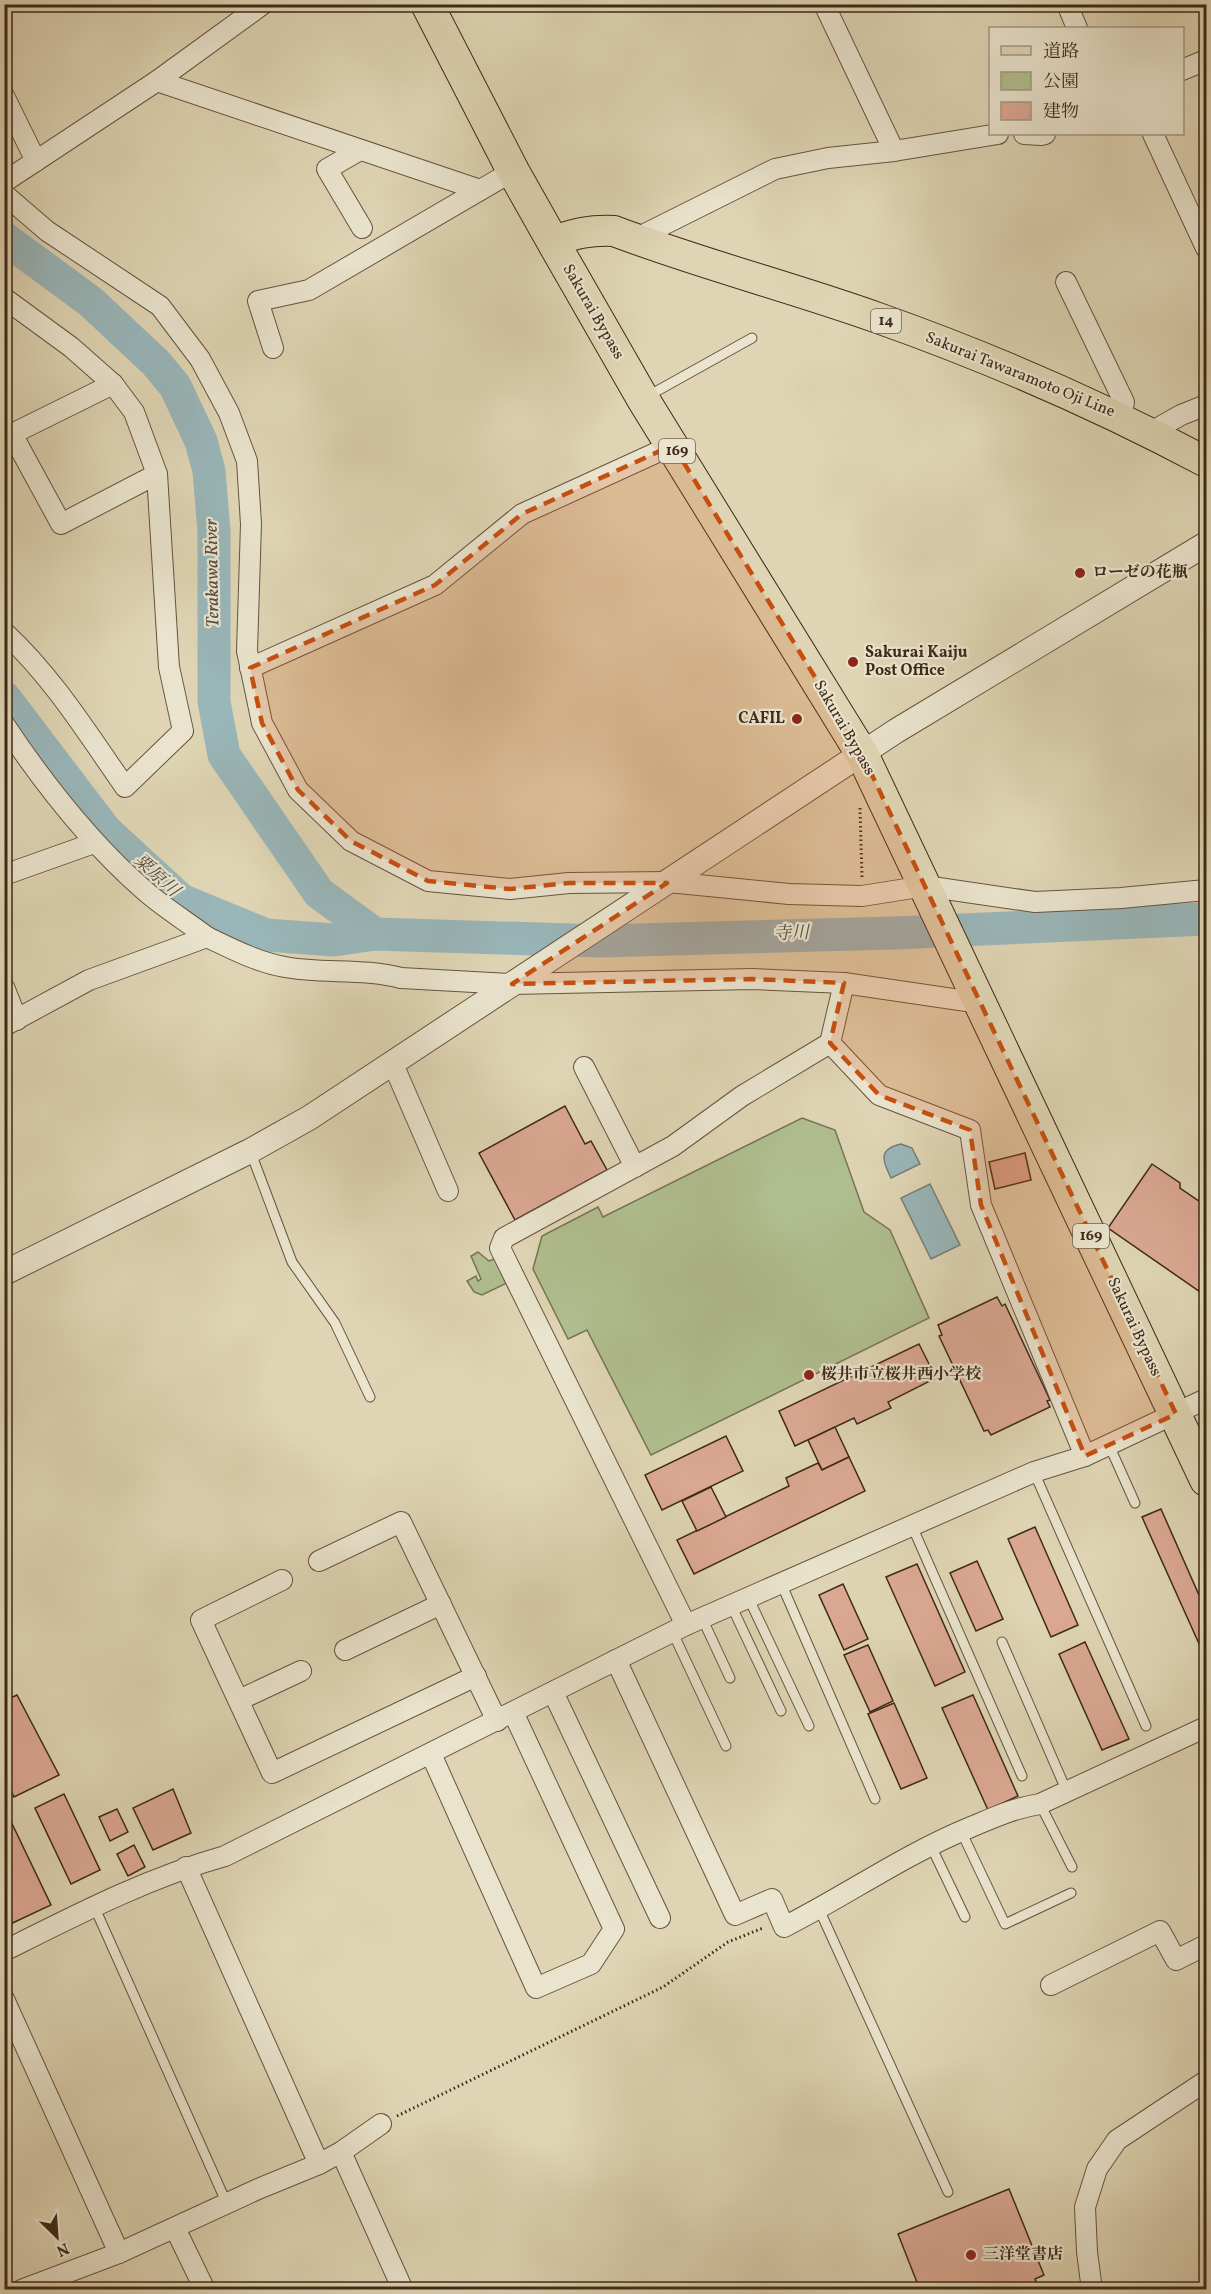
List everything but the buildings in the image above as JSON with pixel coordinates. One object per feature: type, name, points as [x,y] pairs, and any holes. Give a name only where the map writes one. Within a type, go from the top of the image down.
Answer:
[{"type":"highway","name":"Sakurai Bypass","points":[[427,4],[513,171],[644,399],[862,754],[1206,1480]]},
{"type":"main road","name":"Sakurai Tawaramoto Oji Line","points":[[553,242],[574,233],[592,230],[614,231],[879,318],[1033,378],[1121,417],[1206,462]]},
{"type":"street","points":[[4,182],[157,81],[263,4]]},
{"type":"street","points":[[824,4],[894,151]]},
{"type":"street","points":[[1067,4],[1077,27]]},
{"type":"street","points":[[1184,69],[1205,64]]},
{"type":"street","points":[[157,81],[480,190]]},
{"type":"street","points":[[4,96],[36,161]]},
{"type":"street","points":[[635,239],[775,169],[828,158],[894,151],[992,135]]},
{"type":"street","points":[[1153,135],[1206,248]]},
{"type":"street","points":[[360,150],[327,169],[362,228]]},
{"type":"street","points":[[273,348],[258,301],[309,290],[513,171]]},
{"type":"street","points":[[4,194],[46,231],[160,306],[200,359],[229,413],[247,461],[251,524],[247,651],[262,723],[298,790],[351,841],[429,881],[510,889],[569,882],[862,896],[927,891],[1035,902],[1121,898],[1206,890]]},
{"type":"street","points":[[1066,282],[1124,402],[1121,417]]},
{"type":"street","points":[[4,298],[71,347],[113,384],[134,412],[158,474],[169,667],[183,731],[125,787],[67,704],[18,645],[4,632]]},
{"type":"street","points":[[113,384],[12,434],[62,524],[158,474]]},
{"type":"street","points":[[1151,432],[1181,415],[1206,405]]},
{"type":"street","points":[[250,668],[435,585],[522,514],[673,445]]},
{"type":"street","points":[[4,1273],[250,1151],[309,1118],[896,731],[1206,544]]},
{"type":"street","points":[[4,724],[32,766],[94,843],[145,891],[207,937],[254,959],[285,967],[384,974],[401,978],[516,981],[752,979],[844,983],[978,997]]},
{"type":"street","points":[[4,875],[94,843]]},
{"type":"street","points":[[4,987],[11,1023],[89,980],[207,937]]},
{"type":"street","points":[[687,1625],[500,1248],[504,1238],[673,1146],[742,1096],[830,1043],[844,983]]},
{"type":"street","points":[[830,1043],[879,1095],[970,1130],[981,1205],[1084,1456]]},
{"type":"street","points":[[393,1064],[448,1191]]},
{"type":"street","points":[[584,1066],[635,1167]]},
{"type":"street","points":[[4,1951],[94,1906],[186,1867],[225,1856],[687,1625],[1034,1472],[1084,1456],[1206,1399]]},
{"type":"street","points":[[319,1561],[401,1522],[476,1676],[505,1717],[614,1929],[591,1964],[536,1988],[431,1754]]},
{"type":"street","points":[[282,1580],[201,1620],[272,1773],[476,1676]]},
{"type":"street","points":[[345,1650],[441,1604]]},
{"type":"street","points":[[616,1660],[735,1915],[772,1899],[784,1927],[930,1844],[1017,1808],[1040,1804],[1206,1727]]},
{"type":"street","points":[[239,1700],[301,1671]]},
{"type":"street","points":[[553,1692],[660,1918]]},
{"type":"street","points":[[186,1867],[319,2163]]},
{"type":"street","points":[[1051,1985],[1160,1931],[1176,1960],[1206,1945]]},
{"type":"street","points":[[4,1999],[119,2253]]},
{"type":"street","points":[[1092,2289],[1087,2252],[1085,2207],[1097,2169],[1117,2140],[1206,2081]]},
{"type":"street","points":[[21,2289],[119,2253],[319,2163],[341,2152],[381,2124]]},
{"type":"street","points":[[341,2152],[403,2289]]},
{"type":"street","points":[[175,2228],[205,2289]]},
{"type":"lane","points":[[644,399],[753,338]]},
{"type":"lane","points":[[250,1151],[292,1262],[335,1323],[370,1397]]},
{"type":"lane","points":[[1109,1445],[1135,1503]]},
{"type":"lane","points":[[1034,1472],[1146,1726]]},
{"type":"lane","points":[[912,1526],[1022,1776]]},
{"type":"lane","points":[[781,1583],[875,1798]]},
{"type":"lane","points":[[740,1601],[781,1711]]},
{"type":"lane","points":[[740,1601],[809,1726]]},
{"type":"lane","points":[[687,1625],[730,1678]]},
{"type":"lane","points":[[687,1625],[726,1746]]},
{"type":"lane","points":[[1002,1642],[1068,1792]]},
{"type":"lane","points":[[1040,1804],[1072,1867]]},
{"type":"lane","points":[[961,1831],[1005,1924],[1071,1893]]},
{"type":"lane","points":[[930,1844],[965,1917]]},
{"type":"lane","points":[[94,1906],[227,2204]]},
{"type":"lane","points":[[819,1909],[948,2192]]},
{"type":"path","points":[[860,806],[862,896]]},
{"type":"path","points":[[381,2124],[663,1988],[728,1942],[782,1920]]},
{"type":"highlighted area","points":[[673,445],[862,754],[1176,1414],[1085,1456],[981,1205],[970,1130],[879,1095],[830,1043],[844,983],[752,979],[512,984],[667,883],[569,883],[510,889],[428,881],[351,841],[298,790],[262,723],[250,668],[435,585],[522,514]]},
{"type":"green space","points":[[802,1118],[835,1130],[864,1212],[890,1230],[929,1318],[651,1455],[587,1330],[568,1339],[533,1269],[542,1236],[598,1207],[603,1217]]},
{"type":"green space","points":[[478,1252],[489,1261],[497,1258],[507,1283],[482,1295],[474,1292],[467,1281],[476,1276],[478,1281],[481,1279],[471,1256]]},
{"type":"water","points":[[901,1144],[912,1148],[920,1164],[891,1178],[884,1162],[885,1153],[893,1146]]},
{"type":"water","points":[[930,1184],[960,1245],[931,1259],[901,1198]]},
{"type":"waterway","name":"Terakawa River","points":[[4,238],[91,302],[156,363],[175,386],[201,441],[209,471],[214,531],[214,702],[224,755],[319,893],[375,934]]},
{"type":"waterway","name":"寺川","points":[[4,697],[106,831],[181,900],[266,935],[334,940],[375,934],[601,941],[894,933],[1206,919]]},
{"type":"place","name":"ローゼの花瓶","points":[[1080,573]]},
{"type":"place","name":"Sakurai Kaiju Post Office","points":[[853,662]]},
{"type":"place","name":"CAFIL","points":[[797,719]]},
{"type":"place","name":"桜井市立桜井西小学校","points":[[809,1375]]},
{"type":"place","name":"三洋堂書店","points":[[971,2255]]},
{"type":"water label","name":"粟原川","points":[[156,876]]}]
